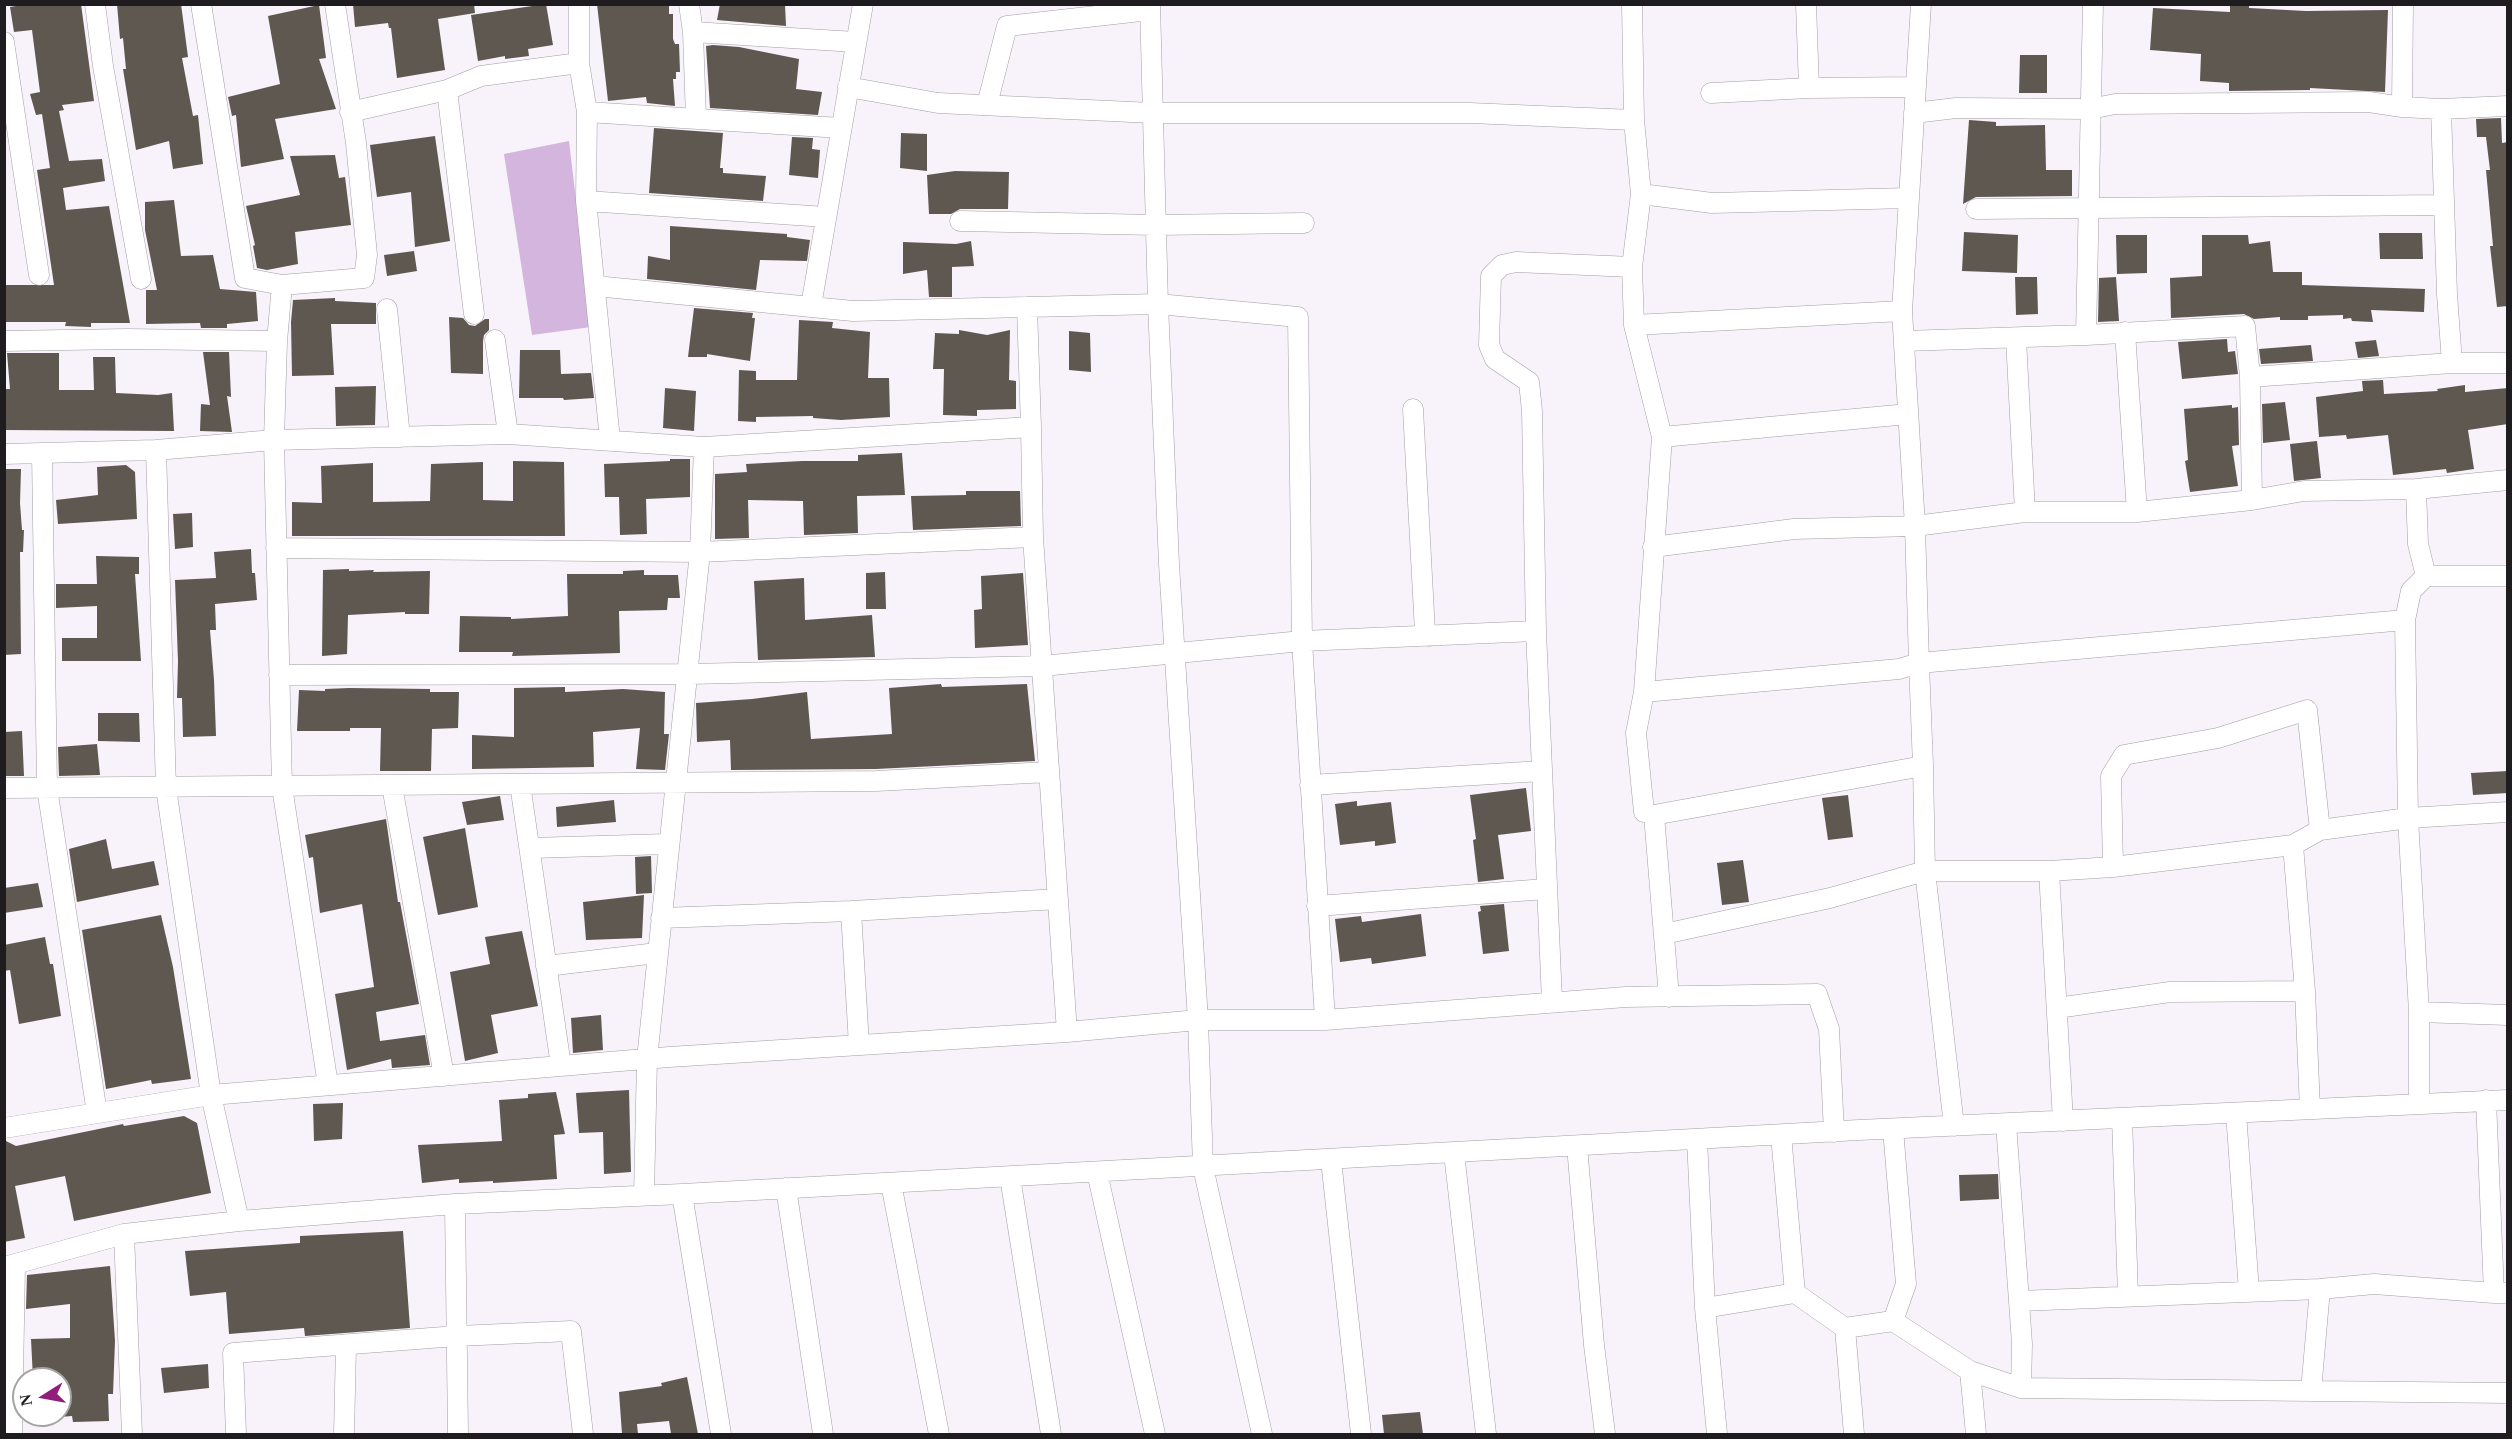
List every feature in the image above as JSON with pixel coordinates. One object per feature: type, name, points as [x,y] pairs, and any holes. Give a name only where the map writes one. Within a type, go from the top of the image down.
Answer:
[{"type":"street","points":[[95,4],[141,279]]},
{"type":"street","points":[[201,4],[245,278],[282,285],[364,278],[367,255],[356,143],[335,4]]},
{"type":"street","points":[[579,4],[579,63],[587,112],[586,201],[610,440]]},
{"type":"street","points":[[689,4],[693,32],[696,119]]},
{"type":"street","points":[[811,306],[863,4]]},
{"type":"street","points":[[1632,4],[1634,120],[1641,194],[1632,267],[1634,325],[1662,437],[1644,692],[1636,733],[1644,812]]},
{"type":"street","points":[[1806,4],[1809,88]]},
{"type":"street","points":[[1921,4],[1902,311],[1914,526],[1925,871],[1954,1126]]},
{"type":"street","points":[[2086,335],[2093,4]]},
{"type":"street","points":[[2402,107],[2403,4]]},
{"type":"street","points":[[987,105],[1007,26],[1150,7],[1158,304],[1174,653],[1198,1020],[1203,1167],[1262,1434]]},
{"type":"street","points":[[693,32],[856,42]]},
{"type":"street","points":[[4,42],[39,275]]},
{"type":"street","points":[[350,112],[447,90],[481,76],[579,63]]},
{"type":"street","points":[[848,87],[938,103],[1153,113],[1470,113],[1634,120]]},
{"type":"street","points":[[1711,93],[1809,88],[1916,87]]},
{"type":"street","points":[[447,90],[474,314]]},
{"type":"street","points":[[1914,113],[1956,108],[2090,109],[2115,104],[2369,102],[2441,109],[2508,106]]},
{"type":"street","points":[[2441,109],[2452,363]]},
{"type":"street","points":[[587,112],[841,128]]},
{"type":"street","points":[[1641,194],[1712,203],[1909,198]]},
{"type":"street","points":[[586,201],[826,217]]},
{"type":"street","points":[[1976,209],[2444,205]]},
{"type":"street","points":[[960,221],[1156,225],[1304,223]]},
{"type":"street","points":[[1552,1001],[1536,631],[1532,411],[1529,382],[1495,359],[1489,345],[1491,276],[1502,265],[1516,262],[1632,267]]},
{"type":"street","points":[[282,285],[277,341],[274,440],[282,787],[328,1085]]},
{"type":"street","points":[[595,286],[853,310],[1158,304],[1298,317],[1302,641],[1324,1020]]},
{"type":"street","points":[[1027,307],[1033,537],[1067,1032]]},
{"type":"street","points":[[387,309],[400,437]]},
{"type":"street","points":[[1634,325],[1902,311]]},
{"type":"street","points":[[1904,341],[2086,335],[2245,326],[2250,377],[2252,500]]},
{"type":"street","points":[[2125,332],[2137,512]]},
{"type":"street","points":[[2016,338],[2025,512]]},
{"type":"street","points":[[4,341],[127,339],[277,341]]},
{"type":"street","points":[[495,340],[508,434]]},
{"type":"street","points":[[2250,377],[2452,363],[2508,363]]},
{"type":"street","points":[[1413,409],[1425,632],[1429,636]]},
{"type":"street","points":[[1662,437],[1908,414]]},
{"type":"street","points":[[4,454],[156,450],[274,440],[508,434],[704,447],[1030,427]]},
{"type":"street","points":[[644,1195],[647,1059],[674,782],[689,674],[700,552],[704,447]]},
{"type":"street","points":[[156,450],[166,788],[211,1095],[238,1221]]},
{"type":"street","points":[[42,453],[46,788],[97,1113]]},
{"type":"street","points":[[1653,547],[1794,529],[1914,526],[2025,512],[2137,512],[2252,500],[2304,491],[2416,489],[2508,480]]},
{"type":"street","points":[[2416,489],[2418,544],[2426,576]]},
{"type":"street","points":[[276,548],[700,552],[1033,537]]},
{"type":"street","points":[[2419,1103],[2419,1012],[2408,818],[2405,620],[2411,591],[2426,576],[2508,576]]},
{"type":"street","points":[[1644,692],[1899,669],[1919,663],[2405,620]]},
{"type":"street","points":[[279,675],[689,674],[1042,666],[1302,641],[1536,631]]},
{"type":"street","points":[[2113,867],[2111,776],[2124,754],[2218,738],[2307,710],[2320,830]]},
{"type":"street","points":[[1669,997],[1654,815],[1923,766]]},
{"type":"street","points":[[1310,785],[1542,771]]},
{"type":"street","points":[[4,788],[876,781],[1049,772]]},
{"type":"street","points":[[520,784],[561,1066]]},
{"type":"street","points":[[392,786],[444,1076]]},
{"type":"street","points":[[1664,934],[1830,898],[1925,871],[2049,871],[2113,867],[2293,844],[2320,830],[2408,818],[2508,812]]},
{"type":"street","points":[[530,848],[668,844]]},
{"type":"street","points":[[2293,844],[2305,991],[2310,1109]]},
{"type":"street","points":[[2049,871],[2063,1121]]},
{"type":"street","points":[[1317,906],[1546,889]]},
{"type":"street","points":[[661,918],[851,911],[1058,899]]},
{"type":"street","points":[[851,911],[859,1045]]},
{"type":"street","points":[[546,966],[657,953]]},
{"type":"street","points":[[2057,1008],[2170,992],[2305,991]]},
{"type":"street","points":[[4,1128],[211,1095],[647,1059],[1067,1032],[1198,1020],[1324,1020],[1552,1001],[1817,994],[1829,1029],[1834,1132]]},
{"type":"street","points":[[2419,1012],[2508,1015]]},
{"type":"street","points":[[2019,1301],[2320,1289],[2374,1284],[2501,1293],[2486,1100]]},
{"type":"street","points":[[12,1434],[10,1267],[124,1234],[238,1221],[455,1204],[1203,1167],[1893,1129],[2508,1100]]},
{"type":"street","points":[[2236,1113],[2248,1291]]},
{"type":"street","points":[[2122,1118],[2128,1296]]},
{"type":"street","points":[[2007,1124],[2022,1344],[2021,1388]]},
{"type":"street","points":[[1893,1129],[1906,1284],[1893,1321]]},
{"type":"street","points":[[1781,1135],[1796,1293]]},
{"type":"street","points":[[1697,1140],[1705,1308],[1717,1434]]},
{"type":"street","points":[[1577,1146],[1594,1345],[1605,1434]]},
{"type":"street","points":[[1454,1153],[1486,1434]]},
{"type":"street","points":[[1331,1160],[1361,1434]]},
{"type":"street","points":[[1097,1172],[1155,1434]]},
{"type":"street","points":[[1010,1177],[1051,1434]]},
{"type":"street","points":[[891,1183],[939,1434]]},
{"type":"street","points":[[786,1188],[823,1434]]},
{"type":"street","points":[[682,1194],[722,1434]]},
{"type":"street","points":[[455,1204],[458,1434]]},
{"type":"street","points":[[124,1234],[132,1434]]},
{"type":"street","points":[[2311,1391],[2320,1289]]},
{"type":"street","points":[[1705,1308],[1796,1293],[1845,1328],[1893,1321],[1970,1371],[2021,1388],[2508,1394]]},
{"type":"street","points":[[1845,1328],[1854,1434]]},
{"type":"street","points":[[236,1434],[233,1353],[457,1336],[571,1331],[583,1434]]},
{"type":"street","points":[[344,1434],[346,1346]]},
{"type":"street","points":[[1970,1371],[1976,1434]]},
{"type":"shaded area","points":[[569,141],[591,327],[532,335],[504,154]]},
{"type":"building","points":[[27,4],[81,4],[94,101],[62,105],[64,110],[59,111],[69,161],[102,159],[105,181],[63,188],[66,210],[109,206],[130,323],[91,323],[91,327],[65,326],[66,322],[4,322],[4,285],[54,285],[37,170],[50,168],[42,114],[36,115],[30,94],[40,92],[32,30],[14,32],[10,7]]},
{"type":"building","points":[[117,4],[181,4],[188,57],[182,58],[193,116],[198,115],[203,164],[173,169],[169,141],[136,150],[123,69],[126,69],[123,38],[120,39]]},
{"type":"building","points":[[353,4],[474,4],[475,13],[438,19],[445,70],[397,78],[391,28],[388,23],[355,27]]},
{"type":"building","points":[[546,4],[553,45],[528,49],[529,56],[505,59],[505,56],[478,61],[471,15]]},
{"type":"building","points":[[597,4],[669,4],[669,14],[673,14],[673,39],[675,44],[679,44],[680,72],[676,72],[676,79],[673,79],[675,106],[647,103],[646,97],[608,101]]},
{"type":"building","points":[[720,4],[785,4],[786,26],[717,20]]},
{"type":"building","points":[[2230,4],[2249,4],[2249,8],[2306,11],[2388,10],[2385,92],[2310,88],[2310,90],[2229,91],[2229,83],[2200,81],[2201,54],[2150,50],[2153,8],[2230,12]]},
{"type":"building","points":[[319,5],[326,58],[319,59],[336,109],[275,119],[284,159],[241,167],[236,115],[232,116],[228,97],[280,84],[268,16]]},
{"type":"building","points":[[706,46],[739,47],[799,59],[796,89],[822,92],[818,115],[710,108]]},
{"type":"building","points":[[2020,55],[2047,55],[2047,93],[2019,93]]},
{"type":"building","points":[[2501,118],[2502,143],[2508,142],[2508,306],[2497,307],[2490,246],[2493,246],[2486,170],[2490,170],[2486,137],[2477,137],[2476,119]]},
{"type":"building","points":[[1969,120],[1996,122],[1996,126],[2045,125],[2046,170],[2072,170],[2072,196],[1976,197],[1963,204]]},
{"type":"building","points":[[654,128],[723,133],[720,168],[723,168],[723,173],[766,176],[763,201],[649,193]]},
{"type":"building","points":[[901,133],[927,134],[927,171],[900,168]]},
{"type":"building","points":[[435,136],[450,241],[415,247],[411,192],[377,197],[370,145]]},
{"type":"building","points":[[792,137],[813,138],[812,149],[820,150],[818,178],[789,175]]},
{"type":"building","points":[[335,155],[339,178],[345,177],[351,225],[295,232],[298,264],[267,270],[257,268],[253,246],[255,245],[246,206],[300,195],[290,156]]},
{"type":"building","points":[[955,171],[1009,172],[1008,209],[960,209],[951,214],[929,214],[927,175]]},
{"type":"building","points":[[174,200],[181,256],[213,255],[220,289],[256,292],[258,321],[227,324],[227,328],[201,328],[200,323],[146,324],[146,290],[157,290],[145,230],[145,202]]},
{"type":"building","points":[[670,226],[787,234],[787,237],[810,240],[807,261],[760,260],[756,290],[647,279],[648,256],[670,260]]},
{"type":"building","points":[[1964,232],[2018,235],[2017,273],[1962,271]]},
{"type":"building","points":[[2379,233],[2422,233],[2423,259],[2380,259]]},
{"type":"building","points":[[2116,235],[2147,235],[2147,273],[2117,274]]},
{"type":"building","points":[[2202,235],[2248,235],[2249,244],[2270,241],[2273,272],[2302,272],[2302,285],[2425,289],[2424,312],[2371,310],[2373,322],[2343,319],[2343,315],[2308,316],[2308,320],[2280,320],[2280,317],[2254,319],[2244,314],[2171,318],[2170,278],[2202,276]]},
{"type":"building","points":[[971,241],[974,266],[952,267],[952,297],[929,297],[927,270],[903,274],[903,242],[956,244]]},
{"type":"building","points":[[414,251],[417,271],[387,276],[384,255]]},
{"type":"building","points":[[2015,277],[2037,277],[2038,314],[2016,315]]},
{"type":"building","points":[[2116,277],[2119,321],[2098,322],[2099,278]]},
{"type":"building","points":[[335,298],[335,301],[376,303],[376,324],[331,324],[334,375],[292,376],[293,300]]},
{"type":"building","points":[[694,308],[753,313],[752,318],[755,318],[750,361],[707,354],[707,357],[688,357]]},
{"type":"building","points":[[449,317],[463,318],[469,325],[475,326],[489,319],[489,330],[484,335],[483,341],[483,374],[451,373]]},
{"type":"building","points":[[799,320],[833,322],[832,328],[870,332],[868,378],[889,378],[890,417],[841,420],[813,418],[813,416],[756,417],[756,422],[738,421],[739,370],[756,371],[756,380],[797,380]]},
{"type":"building","points":[[959,330],[987,335],[1010,330],[1009,380],[1016,381],[1016,409],[977,410],[977,416],[943,415],[944,369],[933,369],[935,333],[959,334]]},
{"type":"building","points":[[1069,331],[1090,333],[1091,372],[1069,370]]},
{"type":"building","points":[[2227,339],[2228,352],[2235,351],[2238,374],[2182,379],[2178,342]]},
{"type":"building","points":[[2376,340],[2379,356],[2358,358],[2355,342]]},
{"type":"building","points":[[2311,345],[2313,361],[2261,364],[2259,349]]},
{"type":"building","points":[[520,350],[560,350],[561,374],[591,373],[594,398],[564,400],[563,398],[519,398]]},
{"type":"building","points":[[203,352],[229,352],[231,397],[227,396],[232,432],[200,431],[201,404],[210,405]]},
{"type":"building","points":[[7,353],[59,353],[59,390],[94,390],[93,357],[115,357],[116,393],[158,395],[172,393],[174,431],[4,430],[4,389],[10,389]]},
{"type":"building","points":[[2383,380],[2384,394],[2438,391],[2437,389],[2465,385],[2465,392],[2508,388],[2508,424],[2468,430],[2474,469],[2447,473],[2446,469],[2393,475],[2388,435],[2347,439],[2346,435],[2319,437],[2316,397],[2363,391],[2362,381]]},
{"type":"building","points":[[376,386],[375,425],[336,426],[335,387]]},
{"type":"building","points":[[665,388],[696,391],[694,431],[663,428]]},
{"type":"building","points":[[2285,402],[2290,440],[2263,443],[2262,404]]},
{"type":"building","points":[[2232,405],[2232,408],[2238,407],[2239,445],[2232,446],[2238,486],[2190,492],[2185,461],[2188,460],[2184,409]]},
{"type":"building","points":[[2317,441],[2321,478],[2294,481],[2290,444]]},
{"type":"building","points":[[902,453],[905,495],[857,496],[858,533],[804,535],[803,501],[748,500],[749,538],[715,539],[715,474],[747,472],[746,464],[858,461],[858,455]]},
{"type":"building","points":[[670,459],[690,459],[690,497],[646,499],[647,534],[620,535],[619,497],[605,497],[604,464],[670,461]]},
{"type":"building","points":[[513,461],[564,462],[565,536],[292,536],[292,502],[322,503],[321,466],[373,463],[373,502],[430,501],[431,464],[483,462],[483,500],[513,501]]},
{"type":"building","points":[[126,465],[135,472],[137,519],[58,524],[56,500],[98,495],[97,467]]},
{"type":"building","points":[[4,469],[21,469],[20,503],[22,530],[24,530],[23,552],[20,552],[21,654],[4,655]]},
{"type":"building","points":[[966,491],[1020,491],[1021,526],[913,530],[911,496],[966,495]]},
{"type":"building","points":[[192,513],[193,547],[175,549],[173,514]]},
{"type":"building","points":[[251,549],[252,573],[255,573],[257,600],[215,604],[216,630],[210,630],[216,736],[183,737],[182,698],[177,698],[175,580],[216,578],[214,552]]},
{"type":"building","points":[[96,556],[139,557],[139,574],[135,574],[141,661],[62,661],[62,638],[97,638],[97,606],[56,608],[56,584],[97,584]]},
{"type":"building","points":[[349,569],[349,571],[374,570],[373,572],[430,571],[429,614],[405,614],[405,612],[348,615],[347,654],[322,656],[323,570]]},
{"type":"building","points":[[644,570],[644,575],[678,575],[680,598],[668,598],[667,610],[619,611],[620,653],[512,656],[513,652],[459,652],[460,616],[511,617],[511,619],[568,616],[567,574],[623,574],[623,571]]},
{"type":"building","points":[[885,572],[886,609],[866,609],[866,573]]},
{"type":"building","points":[[1023,573],[1028,645],[975,648],[974,610],[982,609],[981,576]]},
{"type":"building","points":[[804,578],[805,620],[872,615],[875,657],[758,660],[754,581]]},
{"type":"building","points":[[941,684],[942,687],[1027,684],[1035,761],[876,769],[731,770],[730,740],[697,742],[696,703],[807,692],[811,739],[892,734],[889,688]]},
{"type":"building","points":[[565,687],[565,692],[623,689],[665,692],[664,734],[669,734],[665,770],[636,769],[640,728],[593,732],[594,767],[472,769],[472,735],[514,737],[514,688]]},
{"type":"building","points":[[325,689],[430,689],[430,692],[459,692],[458,728],[432,729],[431,771],[380,771],[381,728],[350,728],[350,731],[297,731],[299,690],[325,691]]},
{"type":"building","points":[[98,713],[139,713],[140,742],[98,741]]},
{"type":"building","points":[[22,731],[24,776],[4,776],[4,732]]},
{"type":"building","points":[[97,744],[100,775],[59,776],[58,747]]},
{"type":"building","points":[[2508,771],[2508,793],[2473,795],[2471,773]]},
{"type":"building","points":[[1526,788],[1531,831],[1498,835],[1504,879],[1478,882],[1473,840],[1476,839],[1470,795]]},
{"type":"building","points":[[1848,795],[1853,837],[1828,840],[1822,798]]},
{"type":"building","points":[[500,796],[504,820],[467,825],[462,802]]},
{"type":"building","points":[[614,800],[616,822],[557,827],[556,807]]},
{"type":"building","points":[[1357,801],[1357,806],[1391,802],[1396,843],[1375,846],[1375,841],[1340,845],[1335,804]]},
{"type":"building","points":[[386,819],[398,902],[400,902],[419,1004],[376,1012],[380,1041],[425,1035],[430,1065],[392,1068],[391,1059],[347,1070],[335,994],[374,987],[362,904],[320,913],[313,857],[309,858],[305,835]]},
{"type":"building","points":[[465,828],[478,907],[438,915],[423,837]]},
{"type":"building","points":[[106,839],[112,869],[154,861],[159,885],[77,902],[69,849]]},
{"type":"building","points":[[651,856],[652,893],[636,894],[635,857]]},
{"type":"building","points":[[1743,860],[1749,902],[1722,905],[1717,863]]},
{"type":"building","points":[[38,883],[43,907],[4,913],[4,888]]},
{"type":"building","points":[[644,895],[642,938],[586,940],[583,902]]},
{"type":"building","points":[[1504,904],[1509,951],[1483,954],[1478,912],[1481,911],[1480,906]]},
{"type":"building","points":[[1421,914],[1426,956],[1372,964],[1371,958],[1340,962],[1335,919],[1361,916],[1362,922]]},
{"type":"building","points":[[161,915],[173,967],[191,1079],[152,1084],[151,1080],[106,1089],[82,930]]},
{"type":"building","points":[[522,931],[538,1006],[491,1015],[498,1053],[465,1061],[450,972],[490,964],[485,937]]},
{"type":"building","points":[[45,937],[50,964],[53,964],[61,1016],[19,1024],[10,970],[4,971],[4,945]]},
{"type":"building","points":[[601,1015],[603,1050],[573,1053],[571,1018]]},
{"type":"building","points":[[629,1090],[631,1172],[604,1174],[603,1132],[579,1133],[576,1093]]},
{"type":"building","points":[[556,1092],[565,1134],[554,1135],[557,1179],[459,1183],[459,1179],[422,1183],[418,1145],[502,1141],[499,1100],[528,1098],[528,1094]]},
{"type":"building","points":[[343,1103],[342,1139],[314,1141],[313,1104]]},
{"type":"building","points":[[184,1116],[197,1123],[211,1193],[74,1221],[65,1176],[15,1186],[25,1238],[4,1242],[4,1140],[16,1146],[123,1124],[124,1126]]},
{"type":"building","points":[[1998,1174],[1999,1199],[1960,1201],[1959,1175]]},
{"type":"building","points":[[403,1231],[410,1328],[305,1336],[304,1328],[229,1334],[226,1292],[190,1296],[185,1251],[300,1243],[300,1236]]},
{"type":"building","points":[[110,1266],[115,1341],[113,1394],[108,1394],[109,1421],[73,1422],[72,1367],[32,1367],[31,1339],[70,1338],[70,1304],[26,1309],[27,1275]]},
{"type":"building","points":[[208,1364],[209,1388],[164,1393],[161,1368]]},
{"type":"building","points":[[687,1377],[698,1434],[671,1434],[669,1421],[637,1424],[638,1434],[622,1434],[619,1392],[662,1386],[661,1383]]},
{"type":"building","points":[[1420,1412],[1423,1434],[1384,1434],[1382,1415]]}]
